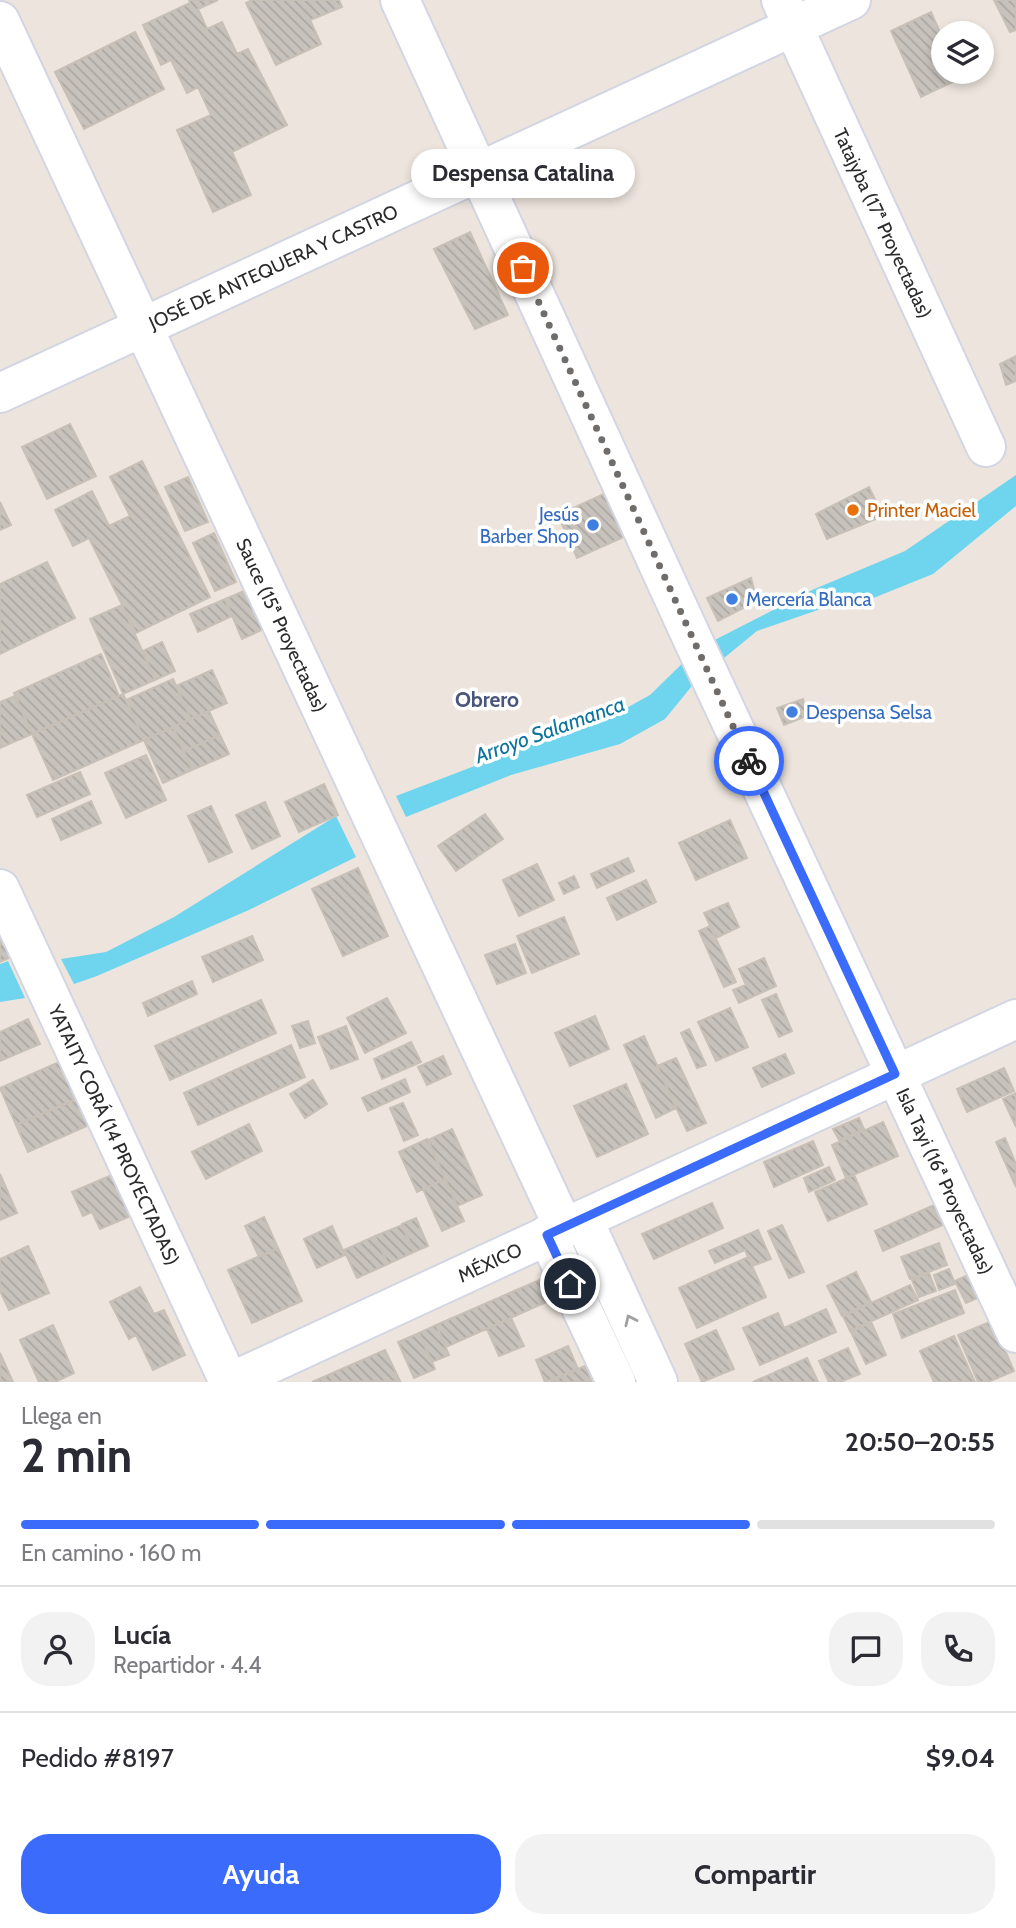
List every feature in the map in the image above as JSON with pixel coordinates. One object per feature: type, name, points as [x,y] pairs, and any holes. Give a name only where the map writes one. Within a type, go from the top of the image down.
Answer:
[{"type":"street","name":"Isla Tayi (16ª Proyectadas)","points":[[400,0],[691,638],[1016,1333]]},
{"type":"street","name":"JOSÉ DE ANTEQUERA Y CASTRO","points":[[0,393],[478,172],[787,13],[851,0]]},
{"type":"street","name":"Tatajyba (17ª Proyectadas)","points":[[787,13],[985,447]]},
{"type":"street","name":"Sauce (15ª Proyectadas)","points":[[0,21],[565,1228],[658,1382]]},
{"type":"street","name":"YATAITY CORÁ (14 PROYECTADAS)","points":[[0,889],[230,1382]]},
{"type":"street","name":"MÉXICO","points":[[230,1382],[1016,1019]]},
{"type":"street","name":"Sauce (15ª Proyectadas)","points":[[565,1228],[616,1382]]},
{"type":"water","points":[[1016,475],[1016,506],[933,574],[866,601],[844,601],[757,631],[696,681],[665,719],[620,744],[511,775],[406,817],[396,796],[612,716],[650,695],[697,649],[812,590],[905,551]]},
{"type":"water","points":[[336,816],[356,857],[249,910],[74,984],[61,959],[106,952],[174,917]]},
{"type":"water","points":[[8,961],[25,998],[0,1002],[0,964]]},
{"type":"building","points":[[189,0],[218,0],[198,9],[207,29],[222,22],[237,54],[248,49],[287,125],[232,152],[251,195],[213,212],[177,130],[211,115],[198,87],[187,93],[171,60],[161,65],[143,25],[190,3]]},
{"type":"building","points":[[252,0],[339,0],[342,7],[310,20],[321,44],[276,65],[246,3]]},
{"type":"building","points":[[994,0],[1016,0],[1016,30],[1010,32]]},
{"type":"building","points":[[931,12],[935,21],[931,21],[931,84],[948,84],[921,97],[891,31]]},
{"type":"building","points":[[135,32],[164,89],[84,129],[55,72]]},
{"type":"building","points":[[470,232],[508,315],[475,329],[434,249]]},
{"type":"building","points":[[1016,356],[1016,381],[1006,385],[1000,364]]},
{"type":"building","points":[[70,424],[96,476],[47,499],[22,447]]},
{"type":"building","points":[[142,461],[210,597],[136,633],[89,538],[73,546],[55,510],[92,491],[109,526],[130,516],[110,477]]},
{"type":"building","points":[[188,477],[208,522],[185,531],[165,487]]},
{"type":"building","name":"Printer Maciel","points":[[869,487],[883,516],[827,539],[816,514]]},
{"type":"building","name":"Jesús Barber Shop","points":[[608,492],[628,535],[577,558],[558,515]]},
{"type":"building","points":[[0,502],[11,525],[0,530]]},
{"type":"building","points":[[214,533],[236,582],[215,591],[193,543]]},
{"type":"building","points":[[47,562],[75,618],[0,654],[0,584]]},
{"type":"building","name":"Mercería Blanca","points":[[751,578],[757,601],[718,621],[707,598]]},
{"type":"building","points":[[251,588],[268,627],[242,639],[225,599]]},
{"type":"building","points":[[225,599],[232,616],[198,632],[190,614]]},
{"type":"building","points":[[122,605],[155,680],[123,694],[90,619]]},
{"type":"building","points":[[162,642],[175,671],[155,680],[143,651]]},
{"type":"building","points":[[101,654],[119,696],[32,734],[14,693]]},
{"type":"building","points":[[212,670],[227,703],[191,719],[176,686]]},
{"type":"building","points":[[173,679],[191,719],[144,740],[126,700]]},
{"type":"building","points":[[123,694],[144,740],[53,780],[32,734]]},
{"type":"building","points":[[15,696],[32,734],[0,748],[0,702]]},
{"type":"building","name":"Despensa Selsa","points":[[803,699],[807,716],[784,725],[777,708]]},
{"type":"building","points":[[209,711],[220,735],[184,751],[173,727]]},
{"type":"building","points":[[173,727],[192,770],[163,783],[144,740]]},
{"type":"building","points":[[220,735],[229,754],[192,770],[184,751]]},
{"type":"building","points":[[146,755],[166,800],[126,818],[105,773]]},
{"type":"building","points":[[80,772],[90,794],[37,817],[27,795]]},
{"type":"building","points":[[324,784],[338,815],[299,832],[285,802]]},
{"type":"building","points":[[91,801],[101,823],[61,840],[52,819]]},
{"type":"building","points":[[265,802],[280,836],[252,849],[236,815]]},
{"type":"building","points":[[211,806],[232,852],[209,862],[188,816]]},
{"type":"building","points":[[485,814],[503,839],[456,871],[438,846]]},
{"type":"building","points":[[730,820],[747,858],[696,880],[679,843]]},
{"type":"building","points":[[628,858],[634,871],[597,888],[591,874]]},
{"type":"building","points":[[537,864],[554,900],[519,916],[503,880]]},
{"type":"building","points":[[358,868],[388,936],[343,956],[312,889]]},
{"type":"building","points":[[574,876],[579,887],[564,894],[559,883]]},
{"type":"building","points":[[646,880],[656,902],[617,920],[607,898]]},
{"type":"building","points":[[728,903],[739,927],[716,938],[704,913]]},
{"type":"building","points":[[564,917],[579,954],[532,973],[517,936]]},
{"type":"building","points":[[710,926],[736,982],[724,987],[699,931]]},
{"type":"building","points":[[0,934],[11,957],[0,962]]},
{"type":"building","points":[[252,936],[263,960],[213,982],[202,957]]},
{"type":"building","points":[[515,944],[526,973],[497,984],[485,955]]},
{"type":"building","points":[[764,958],[776,986],[739,1003],[733,990],[746,985],[739,969]]},
{"type":"building","points":[[192,981],[197,994],[148,1016],[143,1003]]},
{"type":"building","points":[[776,994],[792,1031],[779,1037],[762,1000]]},
{"type":"building","points":[[387,998],[406,1033],[365,1053],[347,1018]]},
{"type":"building","points":[[261,1000],[276,1033],[170,1080],[155,1046]]},
{"type":"building","points":[[730,1008],[748,1047],[716,1061],[698,1022]]},
{"type":"building","points":[[595,1016],[609,1049],[570,1066],[555,1033]]},
{"type":"building","points":[[28,1019],[40,1044],[0,1061],[0,1032]]},
{"type":"building","points":[[308,1021],[315,1043],[300,1048],[292,1026]]},
{"type":"building","points":[[346,1026],[358,1059],[331,1069],[318,1037]]},
{"type":"building","points":[[689,1029],[706,1065],[697,1068],[681,1033]]},
{"type":"building","points":[[644,1036],[676,1108],[656,1118],[624,1045]]},
{"type":"building","points":[[411,1042],[421,1062],[382,1079],[374,1059]]},
{"type":"building","points":[[291,1045],[305,1077],[198,1125],[184,1093]]},
{"type":"building","points":[[785,1054],[794,1073],[762,1087],[753,1068]]},
{"type":"building","points":[[443,1056],[451,1074],[427,1085],[418,1067]]},
{"type":"building","points":[[676,1058],[706,1123],[687,1131],[657,1066]]},
{"type":"building","points":[[59,1062],[76,1099],[16,1125],[0,1088]]},
{"type":"building","points":[[1004,1068],[1014,1091],[967,1112],[957,1089]]},
{"type":"building","points":[[405,1079],[410,1092],[368,1111],[362,1098]]},
{"type":"building","points":[[313,1080],[327,1104],[305,1118],[290,1094]]},
{"type":"building","points":[[626,1084],[648,1134],[597,1157],[574,1106]]},
{"type":"building","points":[[1016,1093],[1016,1127],[1003,1099]]},
{"type":"building","points":[[77,1099],[89,1125],[28,1152],[16,1125]]},
{"type":"building","points":[[403,1103],[418,1135],[404,1141],[390,1108]]},
{"type":"building","points":[[859,1118],[864,1129],[839,1140],[833,1129]]},
{"type":"building","points":[[883,1122],[898,1156],[846,1178],[832,1145]]},
{"type":"building","points":[[249,1124],[262,1151],[206,1179],[192,1152]]},
{"type":"building","points":[[452,1129],[482,1195],[457,1206],[428,1140]]},
{"type":"building","points":[[1005,1138],[1016,1164],[1016,1187],[996,1142]]},
{"type":"building","points":[[427,1139],[445,1179],[417,1192],[399,1152]]},
{"type":"building","points":[[813,1141],[823,1165],[774,1187],[764,1162]]},
{"type":"building","points":[[829,1167],[835,1180],[809,1192],[804,1178]]},
{"type":"building","points":[[0,1174],[17,1213],[0,1220]]},
{"type":"building","points":[[114,1174],[133,1215],[100,1229],[92,1212],[83,1216],[72,1192]]},
{"type":"building","points":[[854,1175],[867,1204],[828,1221],[815,1192]]},
{"type":"building","points":[[445,1179],[464,1221],[442,1231],[423,1189]]},
{"type":"building","points":[[943,1201],[952,1221],[883,1251],[875,1231]]},
{"type":"building","points":[[712,1203],[723,1228],[654,1259],[642,1234]]},
{"type":"building","points":[[264,1217],[278,1248],[259,1257],[245,1226]]},
{"type":"building","points":[[416,1218],[428,1246],[414,1252],[402,1224]]},
{"type":"building","points":[[402,1225],[414,1252],[388,1264],[375,1236]]},
{"type":"building","points":[[782,1225],[804,1272],[789,1278],[768,1231]]},
{"type":"building","points":[[332,1226],[345,1255],[317,1268],[304,1239]]},
{"type":"building","points":[[758,1230],[771,1259],[752,1266],[745,1250],[715,1263],[709,1251]]},
{"type":"building","points":[[375,1236],[388,1264],[357,1278],[344,1250]]},
{"type":"building","points":[[939,1243],[947,1265],[910,1279],[901,1257]]},
{"type":"building","points":[[28,1246],[49,1293],[9,1310],[0,1291],[0,1259]]},
{"type":"building","points":[[278,1248],[302,1301],[252,1323],[228,1270]]},
{"type":"building","points":[[748,1257],[766,1297],[697,1328],[679,1288]]},
{"type":"building","points":[[984,1268],[994,1291],[966,1303],[955,1281]]},
{"type":"building","points":[[949,1269],[955,1284],[939,1290],[934,1275]]},
{"type":"building","points":[[856,1272],[871,1302],[842,1316],[827,1286]]},
{"type":"building","points":[[929,1273],[936,1291],[919,1297],[912,1280]]},
{"type":"building","points":[[544,1278],[553,1299],[446,1347],[436,1325]]},
{"type":"building","points":[[910,1285],[918,1300],[850,1331],[843,1316]]},
{"type":"building","points":[[140,1287],[154,1314],[164,1310],[185,1355],[153,1370],[136,1335],[129,1339],[110,1302]]},
{"type":"building","points":[[955,1290],[964,1313],[902,1338],[893,1314]]},
{"type":"building","points":[[826,1309],[836,1332],[760,1365],[743,1328],[778,1313],[784,1328]]},
{"type":"building","points":[[511,1318],[524,1346],[499,1356],[487,1329]]},
{"type":"building","points":[[992,1321],[1014,1371],[988,1382],[978,1382],[958,1335]]},
{"type":"building","points":[[871,1322],[886,1355],[866,1364],[851,1332]]},
{"type":"building","points":[[53,1325],[74,1373],[55,1382],[39,1382],[20,1340]]},
{"type":"building","points":[[436,1325],[449,1355],[432,1362],[419,1333]]},
{"type":"building","points":[[716,1330],[734,1369],[702,1382],[685,1344]]},
{"type":"building","points":[[419,1333],[435,1369],[414,1378],[398,1342]]},
{"type":"building","points":[[954,1336],[975,1382],[934,1382],[920,1351]]},
{"type":"building","points":[[568,1346],[578,1369],[545,1382],[536,1360]]},
{"type":"building","points":[[848,1348],[860,1374],[840,1382],[829,1382],[819,1361]]},
{"type":"building","points":[[385,1350],[400,1381],[312,1382]]},
{"type":"building","points":[[0,1353],[13,1382],[0,1382]]},
{"type":"building","points":[[807,1358],[818,1382],[753,1382]]},
{"type":"building","points":[[585,1366],[592,1382],[550,1382],[578,1369]]},
{"type":"way so far","points":[[523,268],[749,761]]},
{"type":"place","name":"Despensa Catalina","points":[[523,268]]},
{"type":"place","name":"Printer Maciel","points":[[853,510]]},
{"type":"place","name":"Jesús Barber Shop","points":[[593,525]]},
{"type":"place","name":"Mercería Blanca","points":[[732,599]]},
{"type":"place","name":"Despensa Selsa","points":[[792,712]]},
{"type":"district","name":"Obrero","points":[[487,700]]},
{"type":"route","points":[[570,1284],[547,1235],[895,1074],[749,761]]},
{"type":"water label","name":"Arroyo Salamanca","points":[[550,730]]}]
